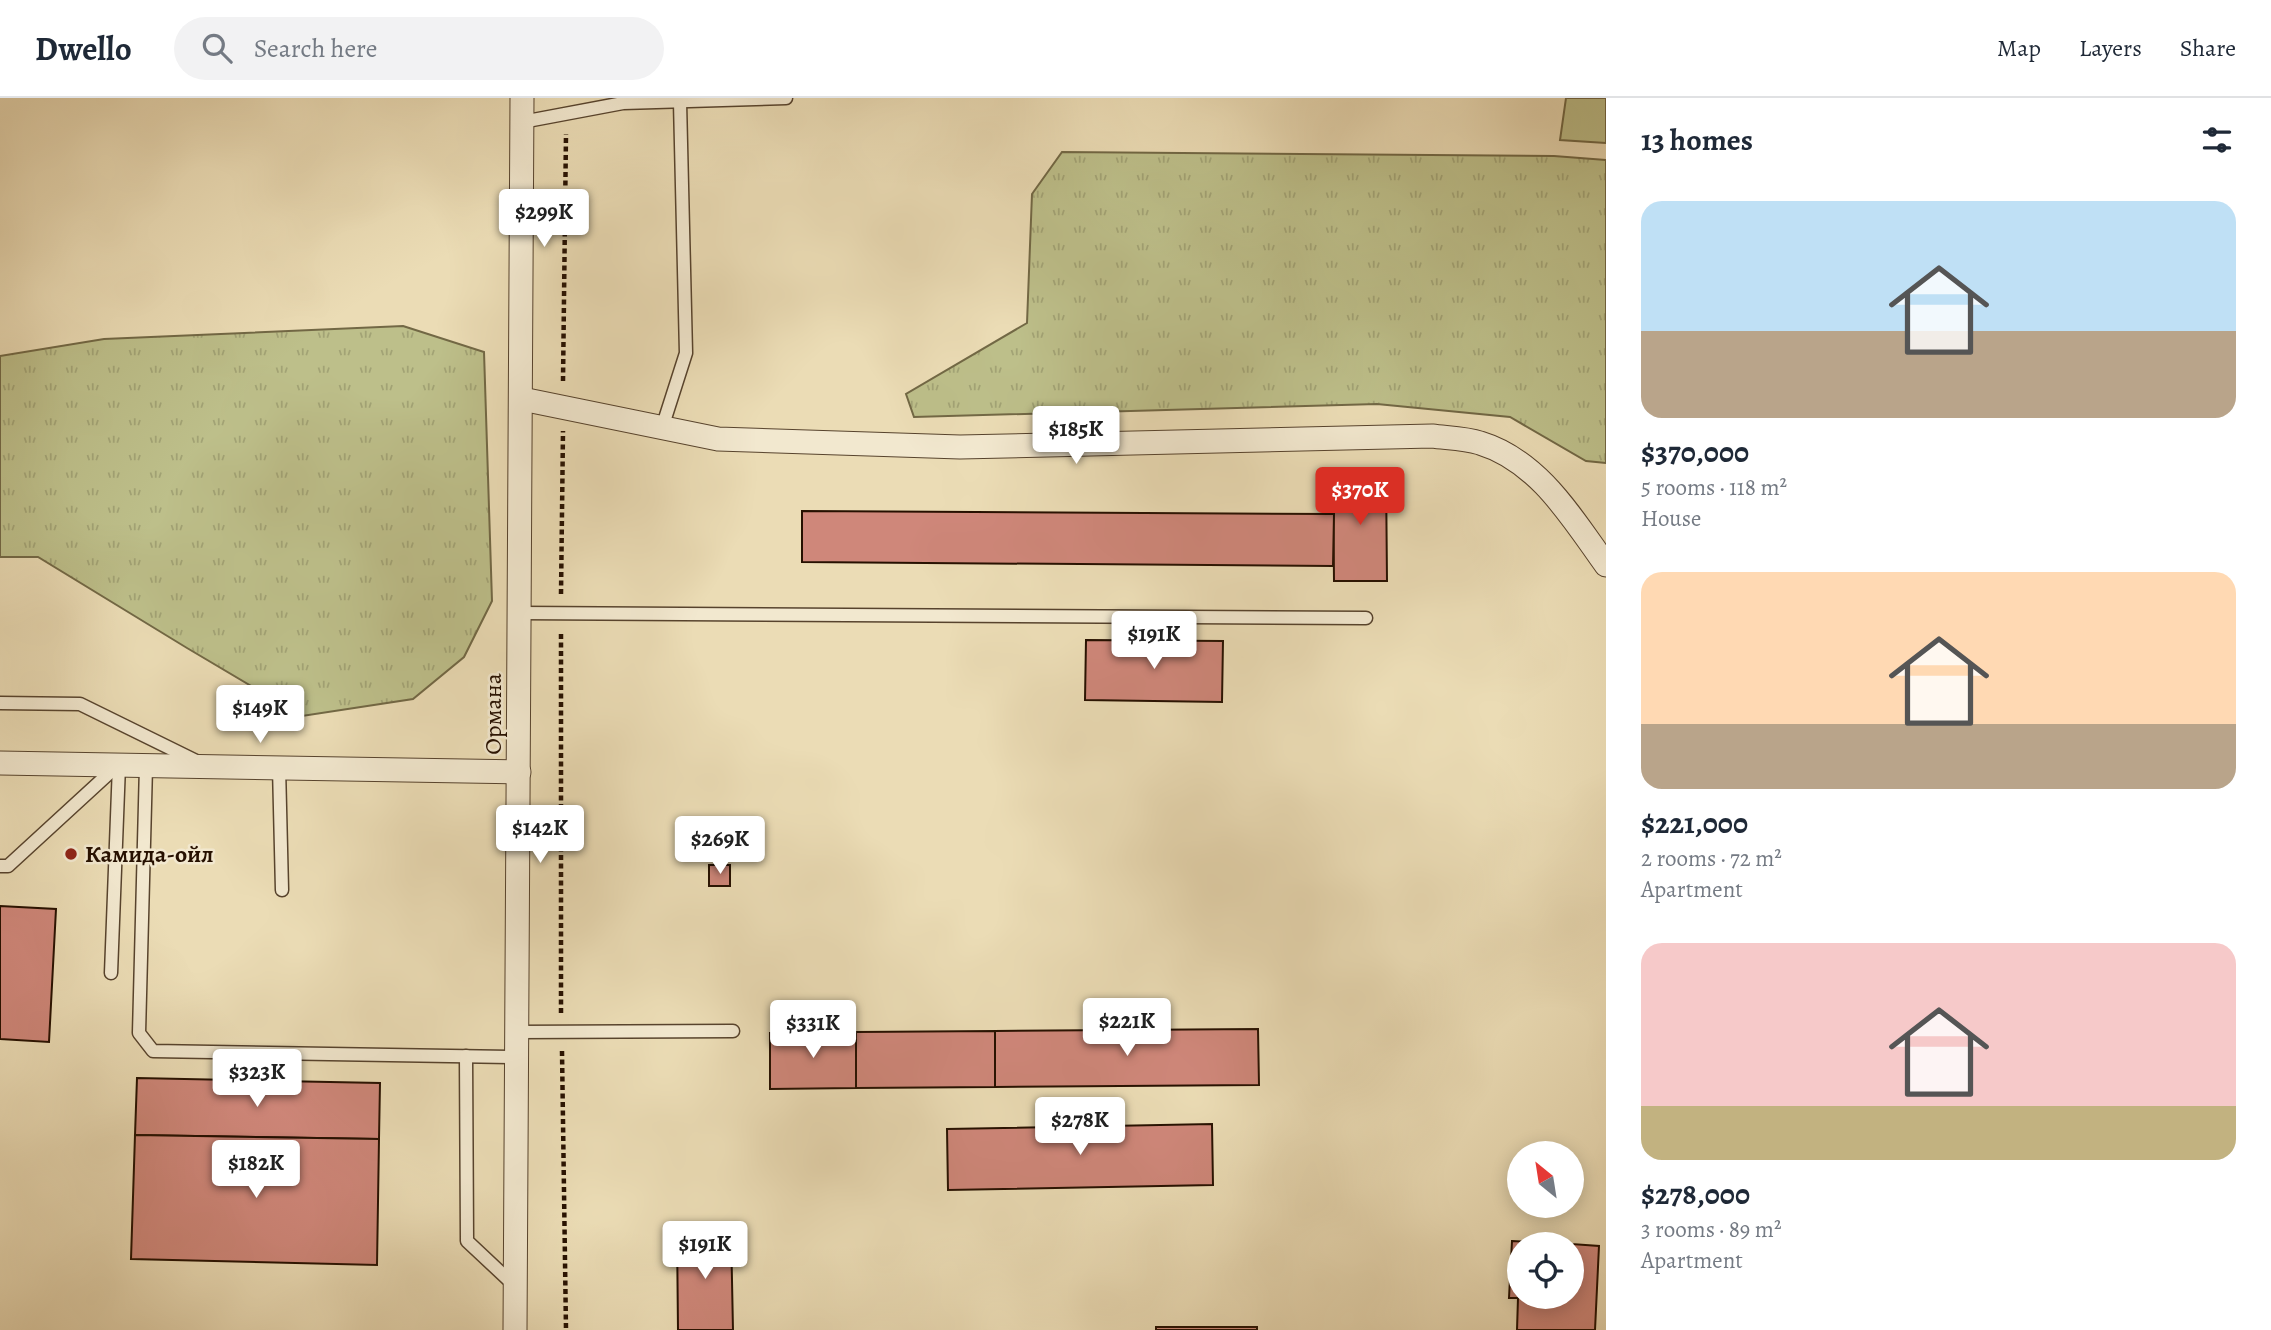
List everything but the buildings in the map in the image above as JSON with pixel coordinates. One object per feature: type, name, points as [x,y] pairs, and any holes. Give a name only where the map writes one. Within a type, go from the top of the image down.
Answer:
[{"type":"street","name":"Ормана","points":[[515,1330],[522,98]]},
{"type":"street","points":[[522,399],[718,439],[960,447],[1432,436],[1479,442],[1513,458],[1551,490],[1606,565]]},
{"type":"street","points":[[0,763],[519,772]]},
{"type":"lane","points":[[522,122],[623,100],[680,102],[786,98]]},
{"type":"lane","points":[[662,428],[686,353],[680,102]]},
{"type":"lane","points":[[520,613],[1366,618]]},
{"type":"lane","points":[[0,703],[80,704],[206,766]]},
{"type":"lane","points":[[0,866],[8,866],[119,765]]},
{"type":"lane","points":[[111,973],[119,765]]},
{"type":"lane","points":[[146,765],[138,1033],[153,1051],[516,1057]]},
{"type":"lane","points":[[279,767],[282,890]]},
{"type":"lane","points":[[517,1032],[733,1031]]},
{"type":"lane","points":[[466,1056],[467,1241],[515,1286]]},
{"type":"path","points":[[566,114],[561,613],[561,1032],[566,1330]]},
{"type":"green space","points":[[1566,98],[1606,98],[1606,143],[1560,140]]},
{"type":"green space","points":[[1062,152],[1554,156],[1606,160],[1606,463],[1586,461],[1510,417],[1377,404],[914,417],[906,394],[1027,323],[1032,194]]},
{"type":"green space","points":[[403,326],[484,352],[492,601],[464,657],[413,699],[302,716],[38,557],[0,557],[0,356],[104,339]]},
{"type":"place","name":"Камида-ойл","points":[[71,854]]}]
